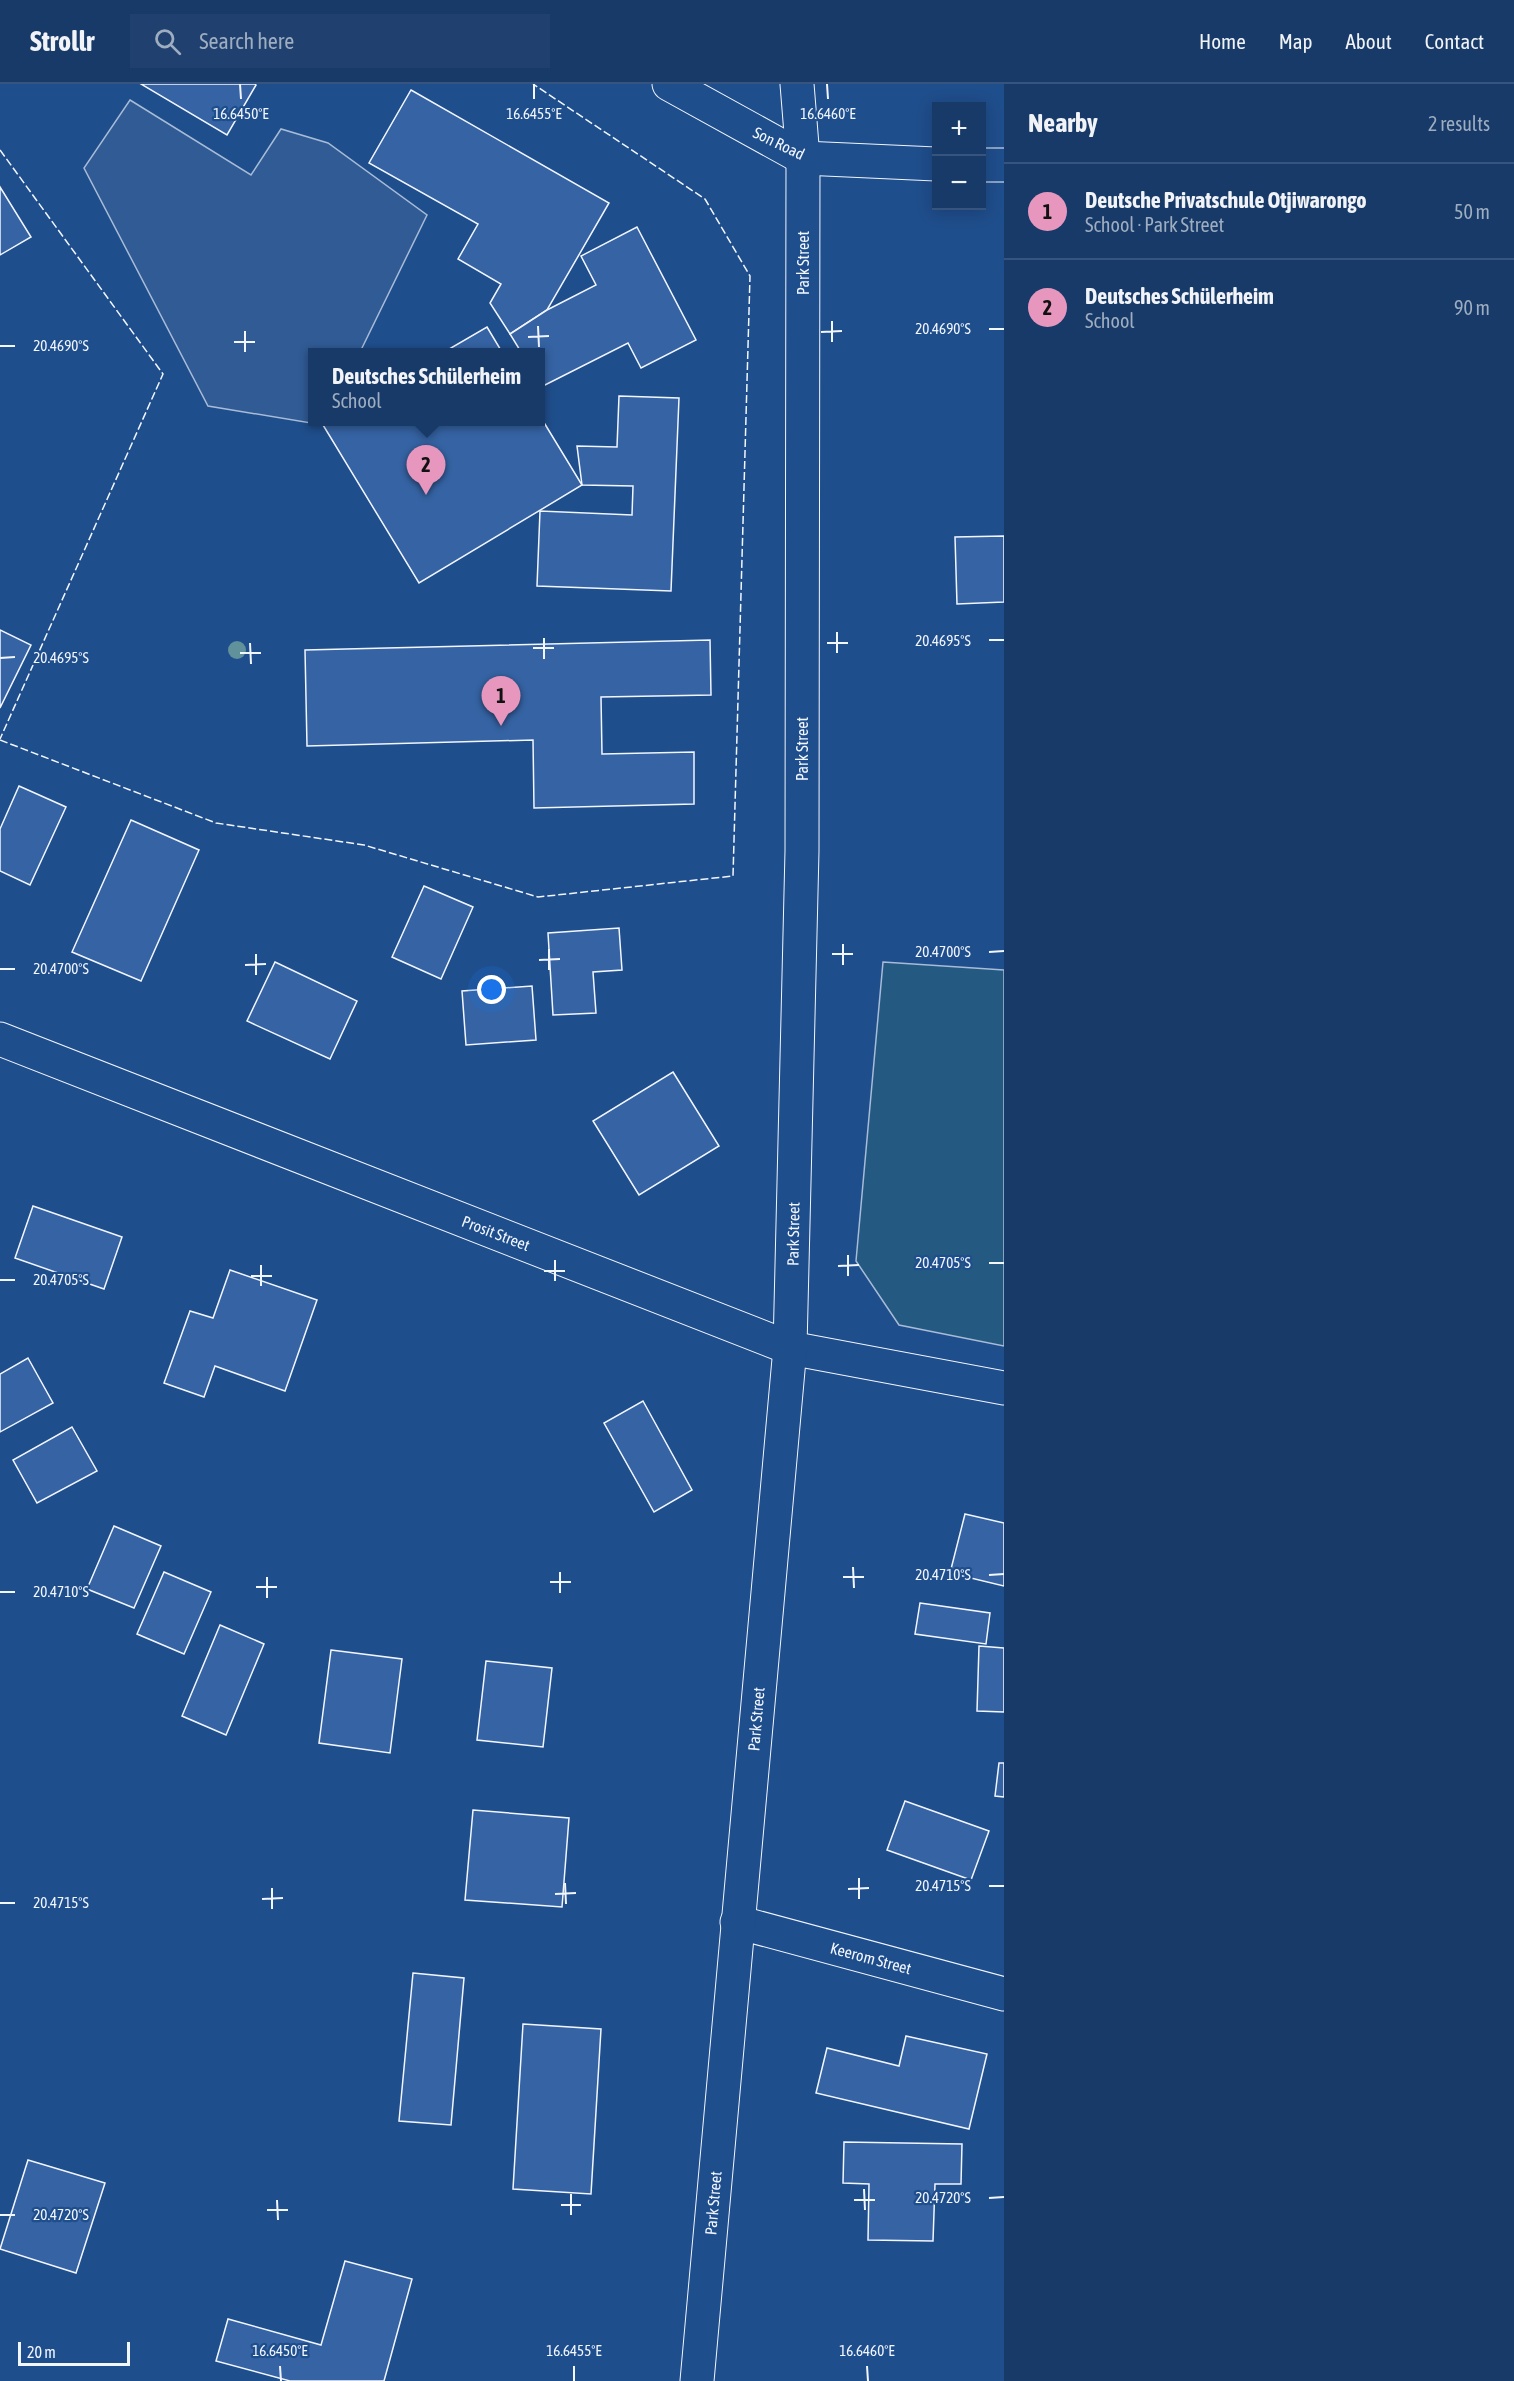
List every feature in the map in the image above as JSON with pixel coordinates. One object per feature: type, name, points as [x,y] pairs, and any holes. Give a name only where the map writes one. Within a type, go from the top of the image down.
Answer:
[{"type":"street","name":"Son Road","points":[[669,84],[803,158],[932,164]]},
{"type":"street","name":"Park Street","points":[[697,2381],[790,1348],[802,851],[803,158],[797,84]]},
{"type":"street","points":[[986,165],[1004,165]]},
{"type":"street","name":"Prosit Street","points":[[0,1039],[790,1348],[1004,1388]]},
{"type":"street","name":"Keerom Street","points":[[737,1922],[1004,1994]]},
{"type":"shaded area","points":[[130,100],[251,175],[281,129],[328,143],[427,215],[362,348],[308,348],[308,423],[208,406],[84,168]]},
{"type":"shaded area","points":[[883,962],[1004,970],[1004,1346],[899,1325],[856,1261]]},
{"type":"building","points":[[141,84],[255,84],[256,85],[227,135]]},
{"type":"building","points":[[411,90],[609,203],[547,310],[510,334],[490,303],[501,284],[458,259],[478,224],[369,163]]},
{"type":"building","points":[[0,187],[31,237],[0,255]]},
{"type":"building","points":[[637,227],[696,340],[641,368],[628,343],[545,385],[545,348],[519,348],[510,334],[547,310],[596,285],[581,256]]},
{"type":"building","points":[[487,327],[500,348],[451,348]]},
{"type":"building","points":[[619,396],[679,398],[671,591],[537,586],[540,511],[632,515],[633,486],[582,485],[577,446],[617,447]]},
{"type":"building","points":[[545,424],[582,485],[419,583],[324,426]]},
{"type":"building","points":[[1004,536],[1004,602],[957,604],[955,537]]},
{"type":"building","points":[[0,630],[31,645],[0,708]]},
{"type":"building","points":[[710,640],[711,695],[601,697],[602,754],[694,752],[694,804],[534,808],[533,740],[307,746],[305,650]]},
{"type":"building","points":[[19,786],[66,807],[30,885],[0,871],[0,829]]},
{"type":"building","points":[[131,820],[199,850],[141,981],[72,952]]},
{"type":"building","points":[[424,886],[473,907],[441,979],[392,957]]},
{"type":"building","points":[[619,928],[622,970],[593,972],[596,1013],[553,1015],[548,933]]},
{"type":"building","points":[[275,962],[357,1001],[330,1059],[247,1021]]},
{"type":"building","points":[[532,986],[536,1040],[466,1045],[462,991]]},
{"type":"building","points":[[673,1072],[719,1146],[639,1195],[593,1121]]},
{"type":"building","points":[[33,1206],[122,1237],[104,1289],[15,1258]]},
{"type":"building","points":[[230,1270],[317,1300],[285,1391],[215,1366],[204,1397],[164,1383],[190,1311],[213,1318]]},
{"type":"building","points":[[28,1358],[53,1403],[0,1432],[0,1374]]},
{"type":"building","points":[[643,1401],[692,1490],[654,1512],[604,1423]]},
{"type":"building","points":[[72,1427],[97,1471],[37,1503],[13,1460]]},
{"type":"building","points":[[965,1514],[1004,1523],[1004,1586],[950,1573]]},
{"type":"building","points":[[114,1526],[161,1546],[134,1608],[87,1589]]},
{"type":"building","points":[[164,1572],[211,1592],[184,1654],[137,1634]]},
{"type":"building","points":[[920,1603],[990,1613],[986,1644],[915,1634]]},
{"type":"building","points":[[220,1625],[264,1644],[226,1735],[182,1716]]},
{"type":"building","points":[[979,1646],[1004,1648],[1004,1712],[977,1711]]},
{"type":"building","points":[[331,1650],[402,1659],[390,1753],[319,1743]]},
{"type":"building","points":[[486,1661],[552,1668],[543,1747],[477,1740]]},
{"type":"building","points":[[999,1763],[1004,1763],[1004,1797],[995,1796]]},
{"type":"building","points":[[905,1801],[989,1831],[971,1880],[887,1850]]},
{"type":"building","points":[[473,1810],[569,1818],[562,1907],[465,1900]]},
{"type":"building","points":[[413,1973],[464,1978],[451,2125],[399,2121]]},
{"type":"building","points":[[523,2024],[601,2029],[591,2194],[513,2189]]},
{"type":"building","points":[[906,2036],[987,2054],[969,2129],[816,2093],[827,2048],[899,2066]]},
{"type":"building","points":[[844,2142],[962,2144],[961,2184],[935,2184],[933,2241],[868,2240],[869,2184],[843,2183]]},
{"type":"building","points":[[28,2160],[105,2183],[76,2273],[0,2249]]},
{"type":"building","points":[[345,2261],[412,2279],[384,2381],[290,2381],[216,2361],[228,2319],[321,2345]]},
{"type":"fence","points":[[0,740],[216,823],[364,845],[538,897],[733,876],[750,276],[705,199],[533,84]]},
{"type":"fence","points":[[0,150],[163,374],[0,739]]},
{"type":"place","name":"Deutsches Schülerheim","points":[[426,495]]},
{"type":"place","name":"Deutsche Privatschule Otjiwarongo","points":[[501,726]]}]
